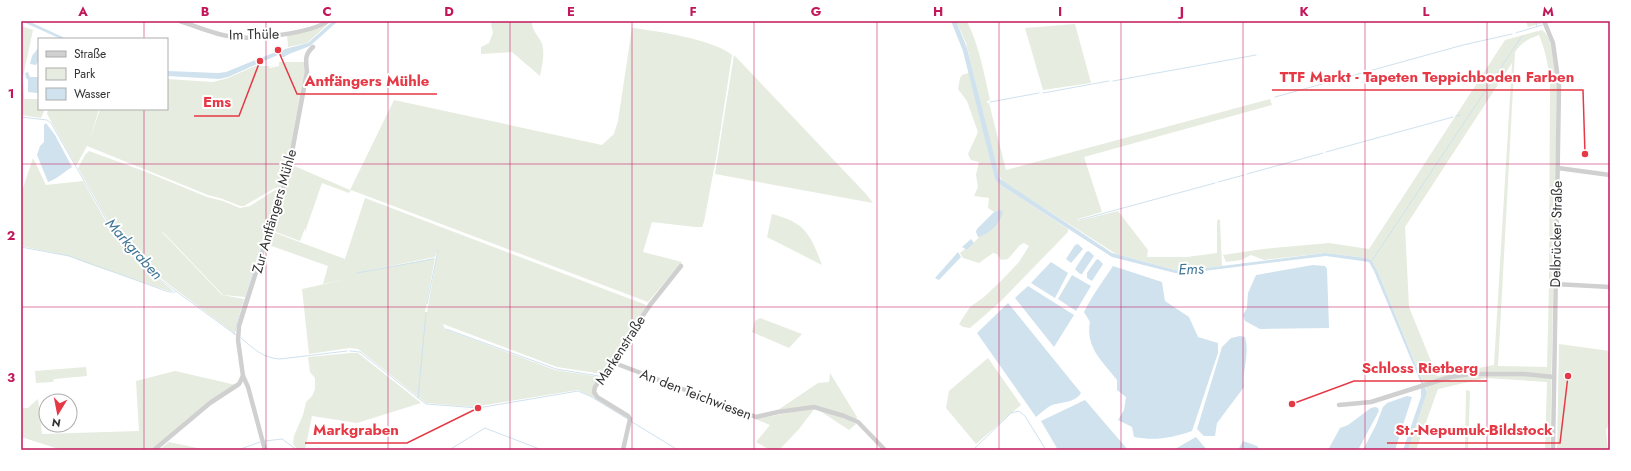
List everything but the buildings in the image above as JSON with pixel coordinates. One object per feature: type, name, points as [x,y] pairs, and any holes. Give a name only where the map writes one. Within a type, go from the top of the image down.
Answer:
[{"type":"street","name":"Im Thüle","points":[[180,21],[217,34],[235,38],[278,35],[315,28],[328,21]]},
{"type":"street","name":"Delbrücker Straße","points":[[1544,21],[1553,43],[1559,86],[1553,450]]},
{"type":"street","name":"Zur Antfängers Mühle","points":[[265,450],[248,387],[243,376],[238,340],[239,326],[289,168],[307,72],[306,57],[307,53],[313,47]]},
{"type":"street","points":[[1558,168],[1610,175]]},
{"type":"street","name":"Markenstraße","points":[[623,450],[630,419],[628,416],[606,404],[597,397],[594,392],[595,387],[650,304],[681,266]]},
{"type":"street","points":[[1556,284],[1610,287]]},
{"type":"street","name":"An den Teichwiesen","points":[[612,362],[756,417],[814,407],[844,416],[858,422],[885,450]]},
{"type":"street","points":[[1339,406],[1371,402],[1450,377],[1482,373],[1523,374],[1554,377]]},
{"type":"street","points":[[154,450],[210,403],[239,384],[243,376]]},
{"type":"street","points":[[239,384],[248,387]]},
{"type":"green space","points":[[493,21],[532,21],[533,27],[541,41],[543,48],[543,60],[540,76],[512,52],[481,54],[481,47],[489,43],[493,33],[491,24]]},
{"type":"green space","points":[[956,21],[967,21],[975,40],[990,100],[987,101],[987,103],[989,103],[1006,170],[1270,99],[1272,105],[1084,157],[1102,212],[1078,219],[1078,221],[1118,211],[1148,250],[1147,257],[1187,257],[1217,253],[1218,219],[1220,220],[1222,266],[1179,271],[1116,254],[1002,181],[997,170],[966,43]]},
{"type":"green space","points":[[1526,21],[1542,21],[1543,23],[1528,27]]},
{"type":"green space","points":[[326,23],[327,25],[307,43],[288,47],[287,34]]},
{"type":"green space","points":[[1075,24],[1091,83],[1043,90],[1025,28]]},
{"type":"green space","points":[[21,26],[33,30],[23,77],[24,99],[38,99],[38,110],[45,110],[41,118],[21,115]]},
{"type":"green space","points":[[632,28],[698,40],[723,49],[732,55],[717,153],[704,222],[702,227],[695,227],[652,222],[643,252],[682,262],[648,302],[351,190],[349,193],[322,183],[305,232],[305,228],[300,241],[270,230],[292,165],[350,190],[394,100],[602,145],[614,134],[618,121]]},
{"type":"green space","points":[[1542,30],[1546,34],[1552,47],[1556,72],[1557,86],[1550,450],[1545,450],[1547,382],[1486,378],[1438,389],[1416,450],[1408,450],[1427,391],[1377,270],[1371,260],[1366,258],[1325,253],[1264,260],[1251,255],[1241,260],[1226,262],[1223,255],[1263,249],[1329,243],[1369,249],[1505,40]],"holes":[[[1539,35],[1547,60],[1550,86],[1547,367],[1498,366],[1515,52],[1526,41]],[[1512,63],[1494,365],[1437,376],[1409,307],[1405,227]]]},
{"type":"green space","points":[[734,55],[866,194],[873,203],[715,174]]},
{"type":"green space","points":[[279,62],[305,62],[305,74],[288,167],[286,168],[280,187],[273,189],[244,206],[208,195],[87,146],[76,166],[47,114],[48,110],[99,110],[89,142],[100,110],[168,110],[168,79],[213,82],[228,78],[255,66],[269,66],[270,68],[279,66]]},
{"type":"green space","points":[[969,73],[995,180],[1068,229],[1068,232],[1000,302],[970,328],[963,327],[959,324],[970,307],[984,297],[1002,280],[1019,262],[1029,246],[1024,243],[1020,245],[1008,259],[1001,260],[997,254],[993,253],[979,263],[963,258],[960,253],[965,249],[967,250],[979,237],[999,210],[994,212],[988,208],[989,198],[974,196],[978,187],[976,175],[979,162],[971,160],[968,154],[978,132],[967,101],[958,89],[962,75]]},
{"type":"green space","points":[[89,151],[149,173],[207,197],[223,201],[240,208],[250,206],[275,190],[278,190],[245,297],[223,295],[161,231],[222,295],[244,299],[234,333],[151,271],[112,228],[78,168]]},
{"type":"green space","points":[[33,158],[46,185],[83,181],[109,227],[151,273],[173,291],[169,291],[69,256],[21,246],[21,194]]},
{"type":"green space","points":[[365,198],[646,305],[646,307],[602,374],[557,367],[443,324],[445,329],[555,370],[600,377],[593,392],[594,398],[578,390],[473,407],[426,403],[358,349],[350,348],[309,354],[302,289],[352,278],[323,284],[328,266],[266,244],[270,231],[345,259]],"holes":[[[438,249],[427,312],[425,312],[435,258],[355,273],[435,257]]]},
{"type":"green space","points":[[772,214],[792,221],[805,231],[814,245],[822,265],[767,237]]},
{"type":"green space","points":[[760,318],[802,334],[789,348],[752,332],[755,321]]},
{"type":"green space","points":[[1559,344],[1610,351],[1610,423],[1606,430],[1608,450],[1557,450]]},
{"type":"green space","points":[[358,353],[421,403],[357,423],[312,416],[305,450],[297,449],[293,444],[294,436],[303,415],[306,402],[312,396],[315,389],[315,378],[310,372],[308,357]]},
{"type":"green space","points":[[988,358],[1021,405],[976,444],[946,408],[949,391]]},
{"type":"green space","points":[[86,367],[87,376],[54,379],[53,382],[36,383],[35,371]]},
{"type":"green space","points":[[175,371],[236,385],[153,450],[62,450],[21,437],[21,408],[28,408],[38,399],[38,433],[139,431],[136,381]]},
{"type":"green space","points":[[830,373],[857,417],[856,420],[819,406],[778,410],[818,383],[829,382]]},
{"type":"green space","points":[[1466,390],[1470,391],[1468,450],[1465,450]]},
{"type":"green space","points":[[815,408],[799,429],[779,450],[770,450],[756,442],[770,425],[755,419]]},
{"type":"green space","points":[[817,409],[849,420],[856,424],[849,430]]},
{"type":"green space","points":[[169,442],[207,450],[159,450]]},
{"type":"water","points":[[21,21],[28,21],[65,38],[59,38]]},
{"type":"water","points":[[333,21],[338,21],[310,46],[284,57],[281,57],[280,54],[228,77],[219,79],[168,76],[168,71],[226,72],[273,53],[308,43]]},
{"type":"water","points":[[951,21],[956,21],[967,48],[1000,179],[1112,253],[1182,271],[1325,253],[1366,258],[1371,260],[1377,270],[1427,392],[1408,450],[1403,450],[1421,397],[1421,383],[1369,262],[1326,256],[1179,274],[1112,257],[995,180],[963,51]]},
{"type":"water","points":[[38,48],[38,62],[36,65],[30,64],[32,56]]},
{"type":"water","points":[[28,72],[30,77],[38,77],[37,93],[28,92],[28,80],[25,73]]},
{"type":"water","points":[[46,123],[55,135],[72,167],[48,182],[37,155],[40,146],[44,142],[44,125]]},
{"type":"water","points":[[999,210],[1003,211],[997,224],[991,231],[978,237],[976,232],[977,229],[994,212]]},
{"type":"water","points":[[971,239],[974,243],[967,250],[962,247]]},
{"type":"water","points":[[1078,244],[1083,249],[1071,263],[1066,259],[1075,245]]},
{"type":"water","points":[[1089,251],[1094,256],[1082,274],[1080,274],[1075,269],[1086,252]]},
{"type":"water","points":[[958,252],[961,257],[939,280],[935,278]]},
{"type":"water","points":[[1098,259],[1103,264],[1092,281],[1087,278],[1087,273]]},
{"type":"water","points":[[1051,262],[1068,273],[1055,298],[1031,283]]},
{"type":"water","points":[[1313,265],[1325,266],[1327,269],[1329,328],[1260,329],[1245,321],[1243,315],[1247,308],[1248,293],[1256,275]]},
{"type":"water","points":[[1113,266],[1162,282],[1165,301],[1189,317],[1198,337],[1218,343],[1218,353],[1192,431],[1163,438],[1149,439],[1134,437],[1132,427],[1118,420],[1124,410],[1126,397],[1117,390],[1117,380],[1096,354],[1090,339],[1090,322],[1084,312]]},
{"type":"water","points":[[1072,275],[1091,286],[1076,311],[1058,299]]},
{"type":"water","points":[[1028,286],[1074,315],[1054,347],[1015,298]]},
{"type":"water","points":[[1008,303],[1081,393],[1075,399],[1052,405],[1036,417],[977,333]]},
{"type":"water","points":[[1240,336],[1245,337],[1247,350],[1244,387],[1217,423],[1215,436],[1204,436],[1197,429],[1222,347],[1231,338]]},
{"type":"water","points":[[1407,396],[1412,397],[1395,450],[1363,450],[1376,425],[1383,407],[1387,403]]},
{"type":"water","points":[[1085,400],[1128,450],[1058,450],[1041,421]]},
{"type":"water","points":[[1371,408],[1378,408],[1379,411],[1358,450],[1328,450],[1340,428],[1348,425]]},
{"type":"water","points":[[1196,437],[1207,450],[1170,450],[1175,449]]},
{"type":"water","points":[[1243,441],[1257,446],[1260,450],[1238,450]]},
{"type":"waterway","points":[[1535,21],[1537,26]]},
{"type":"waterway","points":[[1548,23],[1556,21]]},
{"type":"waterway","points":[[1519,32],[1542,25]]},
{"type":"waterway","points":[[1275,97],[1463,45],[1512,34]]},
{"type":"waterway","points":[[1371,262],[1522,36]]},
{"type":"waterway","points":[[1113,81],[1256,55]]},
{"type":"waterway","points":[[1043,93],[1109,81]]},
{"type":"waterway","points":[[990,102],[1039,93]]},
{"type":"waterway","points":[[1456,116],[1460,115]]},
{"type":"waterway","name":"Markgraben","points":[[21,117],[47,120],[51,123],[110,226],[151,273],[236,335]]},
{"type":"waterway","points":[[1326,152],[1453,117]]},
{"type":"waterway","points":[[1247,174],[1323,153]]},
{"type":"waterway","points":[[280,186],[287,164]]},
{"type":"waterway","points":[[1218,182],[1244,175]]},
{"type":"waterway","points":[[1079,220],[1215,183]]},
{"type":"waterway","points":[[234,334],[279,191]]},
{"type":"waterway","points":[[21,247],[69,256],[169,292],[175,292]]},
{"type":"waterway","points":[[427,304],[438,250]]},
{"type":"waterway","points":[[357,273],[433,259]]},
{"type":"waterway","points":[[418,398],[426,313]]},
{"type":"waterway","points":[[446,329],[556,369],[599,376]]},
{"type":"waterway","name":"Markgraben","points":[[241,338],[264,355],[280,359],[347,351]]},
{"type":"waterway","name":"Markgraben","points":[[350,351],[360,352],[426,404],[478,408],[578,391],[590,396],[626,418]]},
{"type":"waterway","points":[[973,450],[1011,413],[1019,411],[1025,416],[1046,450]]},
{"type":"waterway","name":"Markgraben","points":[[632,422],[678,450]]},
{"type":"waterway","points":[[449,450],[485,428],[542,450]]},
{"type":"waterway","points":[[265,441],[282,439],[297,450]]},
{"type":"waterway","points":[[238,450],[260,442]]},
{"type":"place","name":"Antfängers Mühle","points":[[278,50]]},
{"type":"place","name":"Ems","points":[[260,61]]},
{"type":"place","name":"TTF Markt - Tapeten Teppichboden Farben","points":[[1585,154]]},
{"type":"place","name":"St.-Nepumuk-Bildstock","points":[[1568,376]]},
{"type":"place","name":"Schloss Rietberg","points":[[1292,404]]},
{"type":"place","name":"Markgraben","points":[[478,408]]}]
